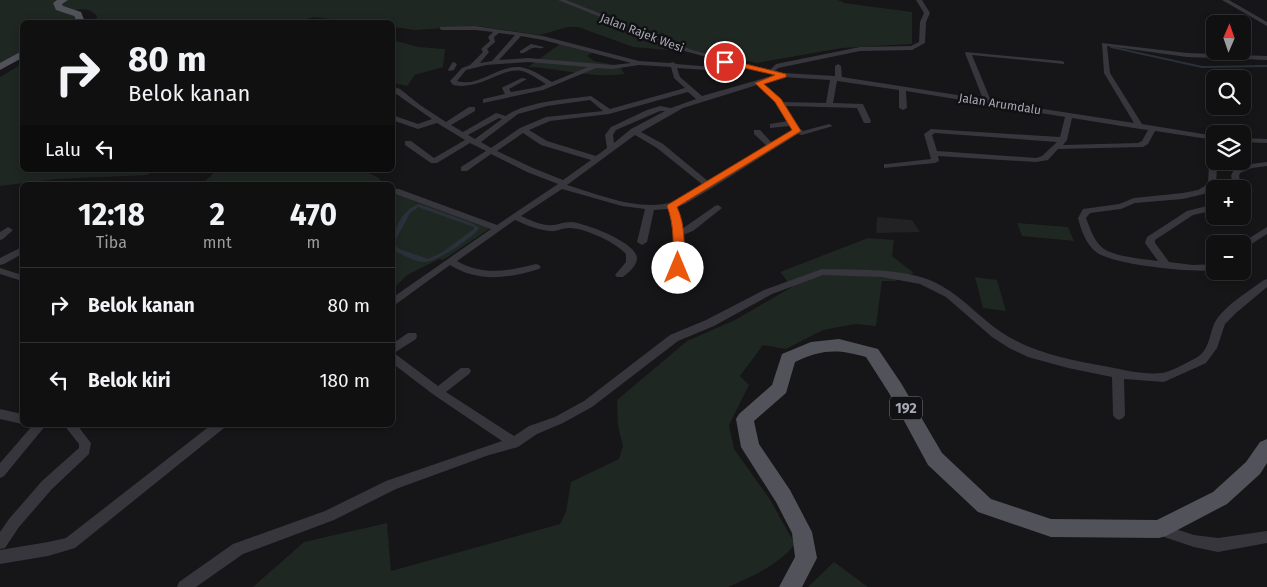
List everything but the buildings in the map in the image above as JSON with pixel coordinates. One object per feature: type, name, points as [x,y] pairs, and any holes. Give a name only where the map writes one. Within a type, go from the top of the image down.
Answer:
[{"type":"main road","points":[[64,0],[57,3],[59,8],[78,14],[80,20]]},
{"type":"main road","points":[[0,67],[20,55]]},
{"type":"main road","name":"192","points":[[790,587],[806,558],[802,532],[783,496],[762,462],[750,447],[745,419],[780,388],[788,358],[811,346],[840,344],[872,353],[895,388],[935,459],[985,506],[1051,528],[1159,529],[1220,498],[1253,468],[1267,446]]},
{"type":"street","name":"Jalan Rajek Wesi","points":[[560,0],[690,51],[783,75]]},
{"type":"street","points":[[442,28],[475,28],[543,38],[639,63],[769,72],[776,66],[854,50],[912,48],[920,46],[923,22],[927,13],[919,0]]},
{"type":"street","points":[[1225,0],[1267,24]]},
{"type":"street","points":[[473,66],[486,52],[484,49],[493,41],[492,37],[498,31]]},
{"type":"street","points":[[494,62],[519,35]]},
{"type":"street","points":[[522,52],[531,46],[539,49],[543,38]]},
{"type":"street","points":[[1140,127],[1107,73],[1104,44],[1187,55],[1267,58]]},
{"type":"street","points":[[988,102],[967,49],[1062,63]]},
{"type":"street","points":[[454,64],[451,70],[494,62],[528,60],[597,66],[625,66],[639,63]]},
{"type":"street","points":[[673,64],[677,78],[687,90],[702,100]]},
{"type":"street","points":[[534,90],[509,94],[490,102],[534,90],[597,66]]},
{"type":"street","points":[[828,104],[838,66]]},
{"type":"street","points":[[464,69],[454,80],[455,84],[485,81],[512,69],[527,71],[538,69]]},
{"type":"street","points":[[527,71],[551,84]]},
{"type":"street","points":[[395,302],[634,132],[675,110],[783,75]]},
{"type":"street","name":"Jalan Arumdalu","points":[[783,75],[836,79],[1206,137]]},
{"type":"street","points":[[509,94],[505,88],[524,79]]},
{"type":"street","points":[[759,83],[781,104],[797,131],[804,133],[829,126]]},
{"type":"street","points":[[395,89],[437,120],[491,152],[535,173],[562,184],[629,204],[650,207],[672,206],[709,186],[797,131]]},
{"type":"street","points":[[902,89],[904,108]]},
{"type":"street","points":[[464,169],[523,130],[561,117],[609,112],[687,90]]},
{"type":"street","points":[[469,139],[495,130],[506,118],[515,112],[547,104],[591,98],[609,112]]},
{"type":"street","points":[[671,101],[675,110]]},
{"type":"street","points":[[547,104],[561,117]]},
{"type":"street","points":[[781,104],[860,106],[867,122]]},
{"type":"street","points":[[611,147],[608,137],[609,132],[615,127],[655,109],[667,108],[675,110]]},
{"type":"street","points":[[446,125],[472,109]]},
{"type":"street","points":[[408,143],[434,161],[469,139],[500,115],[506,118]]},
{"type":"street","points":[[934,153],[1036,160],[1045,158],[1063,140],[1069,115]]},
{"type":"street","points":[[395,118],[418,127],[437,120]]},
{"type":"street","points":[[774,126],[792,123]]},
{"type":"street","points":[[1057,147],[1140,145],[1145,142],[1152,129]]},
{"type":"street","points":[[523,130],[544,143],[596,159]]},
{"type":"street","points":[[634,132],[660,146],[709,186]]},
{"type":"street","points":[[757,132],[771,146]]},
{"type":"street","points":[[888,166],[935,161],[928,138],[930,132],[1063,140]]},
{"type":"street","points":[[1251,140],[1267,140]]},
{"type":"street","points":[[1236,180],[1236,171],[1251,166],[1267,164]]},
{"type":"street","points":[[1206,268],[1166,265],[1103,252],[1096,247],[1090,238],[1082,218],[1090,210],[1121,206],[1134,201],[1201,192],[1212,185],[1213,170]]},
{"type":"street","points":[[396,191],[497,228]]},
{"type":"street","points":[[672,206],[676,215],[678,234],[678,268]]},
{"type":"street","points":[[642,242],[650,207]]},
{"type":"street","points":[[678,234],[690,229],[718,208]]},
{"type":"street","points":[[1166,265],[1150,243],[1150,238],[1190,213],[1206,209]]},
{"type":"street","points":[[515,217],[550,229],[569,225],[586,228],[628,247],[632,255],[632,262],[628,269],[620,274]]},
{"type":"street","points":[[0,238],[8,230]]},
{"type":"street","points":[[1251,241],[1267,230]]},
{"type":"street","points":[[20,251],[0,264],[20,277]]},
{"type":"street","points":[[450,261],[457,266],[474,272],[493,275],[509,274],[536,267]]},
{"type":"street","points":[[184,587],[238,549],[316,520],[391,485],[488,450],[514,443],[533,430],[559,420],[588,404],[674,338],[710,323],[768,292],[822,272],[882,274],[922,281],[950,295],[1013,346],[1032,354],[1068,364],[1118,373],[1164,378],[1197,363],[1212,348],[1220,323],[1232,310],[1267,282]]},
{"type":"street","points":[[395,348],[412,336]]},
{"type":"street","points":[[395,359],[438,392],[514,443]]},
{"type":"street","points":[[438,392],[465,371]]},
{"type":"street","points":[[1118,373],[1119,415]]},
{"type":"street","points":[[0,414],[20,419]]},
{"type":"street","points":[[0,472],[38,427]]},
{"type":"street","points":[[0,543],[14,523],[47,485],[85,450],[85,443],[72,427]]},
{"type":"street","points":[[0,557],[48,549],[70,543],[217,427]]},
{"type":"street","points":[[1159,529],[1194,541],[1218,545],[1267,537]]},
{"type":"shaded area","points":[[0,0],[838,0],[844,3],[912,12],[912,44],[842,48],[757,63],[712,54],[633,47],[578,27],[568,27],[540,35],[477,26],[415,30],[395,27],[395,20],[339,20],[314,17],[304,20],[96,20],[97,16],[83,9],[67,13],[73,15],[75,20],[20,20],[20,52],[0,65]]},
{"type":"shaded area","points":[[395,41],[418,47],[445,49],[443,67],[415,75],[407,86],[395,83]]},
{"type":"shaded area","points":[[560,44],[592,53],[587,56],[594,61],[619,66],[625,74],[601,75],[528,67]]},
{"type":"shaded area","points":[[20,65],[20,172],[150,172],[148,175],[56,179],[0,186],[0,77]]},
{"type":"shaded area","points":[[215,172],[364,172],[376,176],[382,182],[204,182]]},
{"type":"shaded area","points":[[395,193],[490,227],[443,260],[439,259],[407,275],[395,287]]},
{"type":"shaded area","points":[[419,204],[479,227],[468,239],[445,254],[431,261],[417,261],[395,251],[395,244],[399,249],[428,259],[441,253],[474,229],[474,227],[418,207],[410,213],[395,241],[396,229],[407,211]]},
{"type":"shaded area","points":[[877,217],[912,220],[920,232],[876,233]]},
{"type":"shaded area","points":[[1017,223],[1068,227],[1074,241],[1022,236]]},
{"type":"shaded area","points":[[868,238],[894,240],[892,256],[914,273],[895,281],[882,281],[876,326],[856,324],[823,330],[786,349],[763,345],[740,376],[749,385],[729,425],[734,449],[769,498],[795,544],[781,558],[764,570],[728,587],[253,587],[304,542],[387,523],[391,571],[560,524],[566,512],[571,482],[619,459],[623,446],[618,426],[617,400],[687,341],[735,320],[792,287],[780,272]]},
{"type":"shaded area","points":[[975,277],[997,280],[1006,311],[983,308]]},
{"type":"shaded area","points":[[834,562],[868,587],[808,587]]},
{"type":"waterway","points":[[1111,47],[1202,67],[1267,66]]},
{"type":"route","points":[[678,268],[678,232],[676,215],[672,206],[682,202],[797,131],[778,101],[759,83],[783,75],[725,62]]}]
